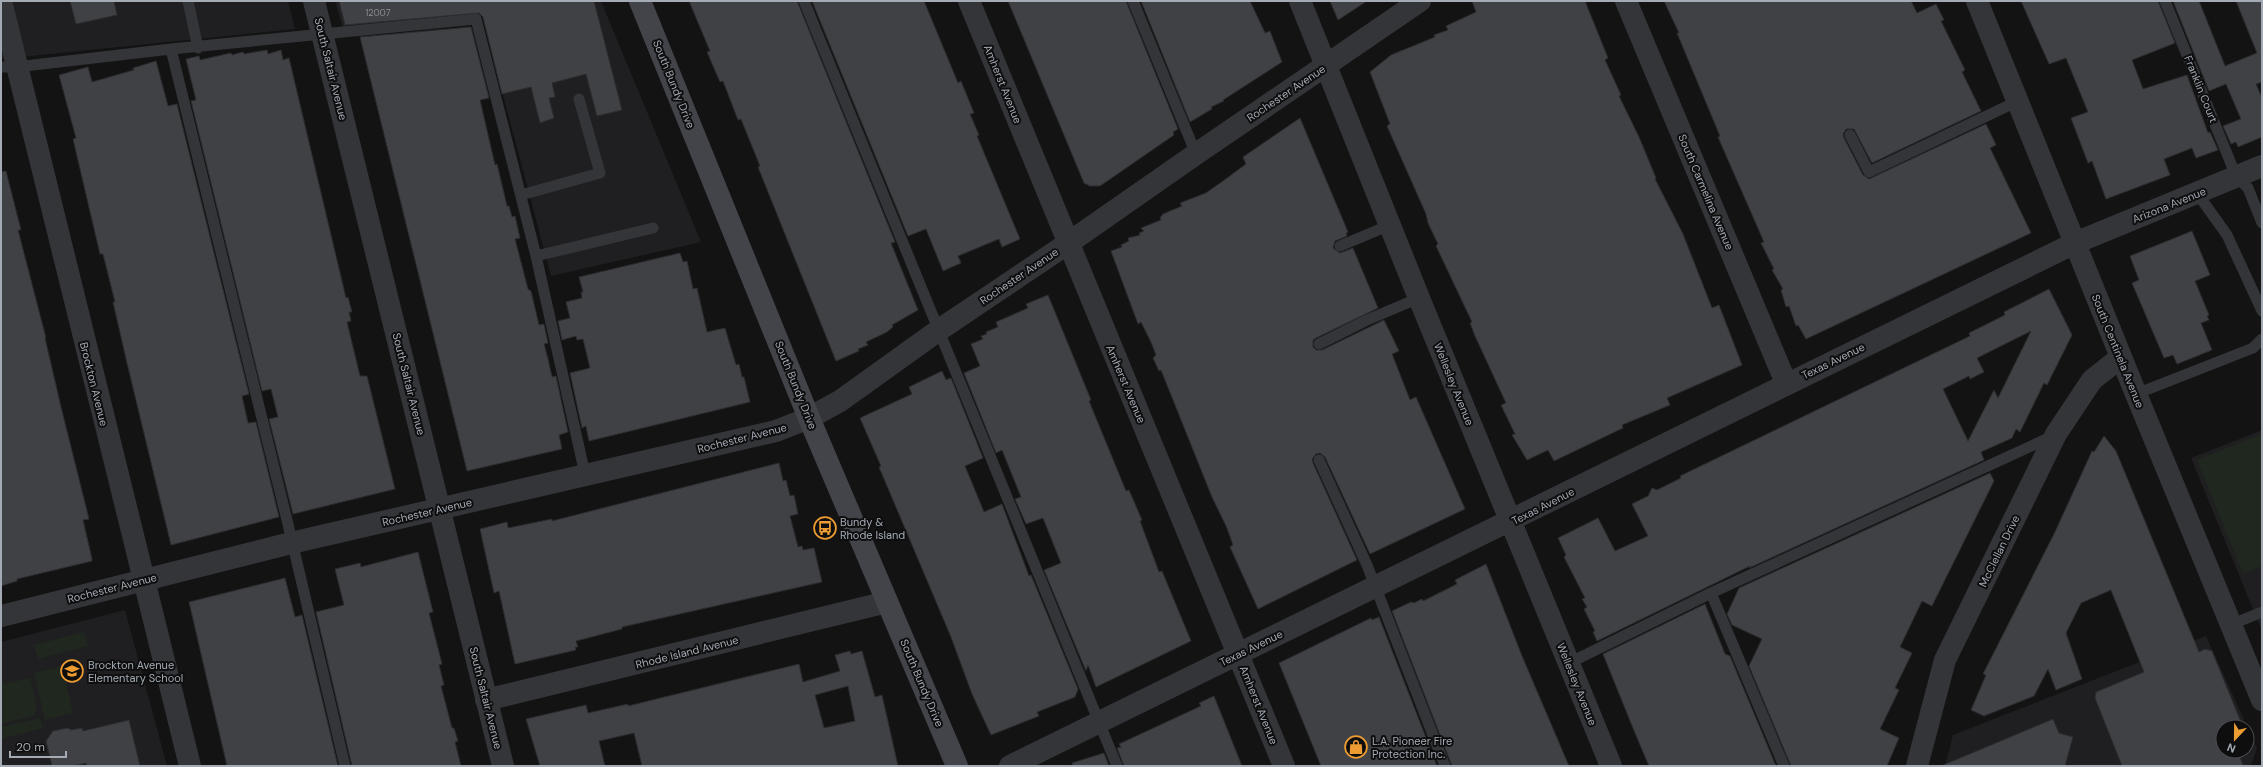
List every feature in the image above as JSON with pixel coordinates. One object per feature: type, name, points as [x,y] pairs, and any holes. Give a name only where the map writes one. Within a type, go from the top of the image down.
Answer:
[{"type":"main road","name":"South Bundy Drive","points":[[640,1],[810,418],[957,766]]},
{"type":"street","name":"Brockton Avenue","points":[[1,1],[9,67],[190,766]]},
{"type":"street","name":"South Saltair Avenue","points":[[314,1],[503,766]]},
{"type":"street","name":"Amherst Avenue","points":[[969,1],[1067,244],[1239,654],[1284,766]]},
{"type":"street","name":"Wellesley Avenue","points":[[1300,1],[1510,522],[1611,766]]},
{"type":"street","name":"Rochester Avenue","points":[[1,616],[291,543],[776,431],[810,418],[840,401],[939,330],[1067,244],[1420,1]]},
{"type":"street","name":"South Carmelina Avenue","points":[[1626,1],[1786,383]]},
{"type":"street","name":"South Centinela Avenue","points":[[1978,1],[2136,394],[2262,700]]},
{"type":"street","name":"Arizona Avenue","points":[[2075,243],[2262,166]]},
{"type":"street","name":"Texas Avenue","points":[[1010,766],[1510,522],[1786,383],[2075,243]]},
{"type":"street","name":"McClellan Drive","points":[[1918,766],[1945,660],[2056,434],[2073,406],[2092,380],[2121,357]]},
{"type":"street","name":"Rhode Island Avenue","points":[[486,700],[887,602]]},
{"type":"lane","points":[[188,1],[198,48]]},
{"type":"lane","points":[[804,1],[1117,766]]},
{"type":"lane","points":[[1133,1],[1196,154]]},
{"type":"lane","name":"Franklin Court","points":[[2165,1],[2236,176],[2248,188],[2262,223]]},
{"type":"lane","points":[[9,67],[171,49],[198,48],[476,19],[536,256],[585,474]]},
{"type":"lane","points":[[171,49],[345,766]]},
{"type":"lane","points":[[521,195],[600,173],[579,99]]},
{"type":"lane","points":[[1850,134],[1868,172],[2018,101]]},
{"type":"lane","points":[[2197,193],[2227,235],[2262,311]]},
{"type":"lane","points":[[1340,246],[1390,225]]},
{"type":"lane","points":[[536,256],[653,228]]},
{"type":"lane","points":[[1319,344],[1419,298]]},
{"type":"lane","points":[[2136,394],[2253,348],[2262,339]]},
{"type":"lane","points":[[1569,663],[1711,594],[2056,434]]},
{"type":"lane","points":[[1319,460],[1367,565],[1445,766]]},
{"type":"lane","points":[[1711,594],[1784,766]]},
{"type":"lane","points":[[2230,625],[2262,612]]},
{"type":"shaded area","points":[[1,1],[288,1],[295,29],[1,59]]},
{"type":"shaded area","points":[[335,1],[601,1],[701,242],[551,276],[481,12],[343,28]]},
{"type":"shaded area","points":[[2262,430],[2262,631],[2191,458]]},
{"type":"shaded area","points":[[2262,434],[2262,566],[2243,574],[2197,460]]},
{"type":"shaded area","name":"Brockton Avenue Elementary School","points":[[125,610],[167,766],[1,766],[1,642]]},
{"type":"shaded area","points":[[84,632],[88,646],[38,659],[34,645]]},
{"type":"shaded area","points":[[2206,636],[2244,719],[2215,719],[2215,759],[2253,759],[2251,766],[1945,766],[1953,735]]},
{"type":"shaded area","points":[[62,666],[73,713],[45,720],[34,673]]},
{"type":"shaded area","points":[[1,677],[3,684],[30,678],[37,708],[33,716],[1,724]]},
{"type":"shaded area","points":[[40,718],[43,728],[1,739],[1,727]]},
{"type":"shaded area","points":[[2255,744],[2257,748],[2255,754]]},
{"type":"building","points":[[70,1],[114,1],[117,15],[76,24]]},
{"type":"building","points":[[339,1],[594,1],[622,110],[597,116],[586,74],[552,83],[555,97],[549,98],[554,118],[540,123],[531,87],[502,94],[483,17],[479,13],[345,25]]},
{"type":"building","points":[[689,1],[797,1],[895,242],[891,243],[918,310],[892,325],[893,327],[887,332],[866,342],[868,345],[858,349],[859,351],[836,361],[758,167],[760,166],[741,119],[738,120],[723,81],[720,82],[707,52],[710,51]]},
{"type":"building","points":[[812,1],[924,1],[958,83],[961,81],[974,113],[970,114],[979,135],[977,136],[1020,239],[1002,247],[999,239],[958,256],[961,263],[943,271],[926,229],[908,236]]},
{"type":"building","points":[[1008,1],[1126,1],[1178,129],[1173,132],[1174,135],[1100,186],[1090,186],[1084,183]]},
{"type":"building","points":[[1141,1],[1250,1],[1265,33],[1270,31],[1282,62],[1190,122]]},
{"type":"building","points":[[1330,1],[1367,1],[1338,20]]},
{"type":"building","points":[[1472,1],[1585,1],[1608,58],[1605,60],[1621,95],[1619,96],[1639,137],[1656,178],[1655,179],[1683,234],[1712,308],[1719,305],[1742,365],[1667,398],[1670,405],[1622,425],[1623,428],[1554,461],[1548,450],[1527,460],[1512,435],[1515,434],[1501,405],[1506,403],[1475,336],[1470,323],[1472,322],[1436,246],[1438,244],[1428,223],[1426,214],[1387,126],[1390,124],[1370,72],[1391,55],[1435,37],[1434,35],[1448,30],[1446,26],[1476,12]]},
{"type":"building","points":[[1664,1],[1911,1],[1917,13],[1936,4],[1944,20],[1941,21],[1965,70],[1962,72],[1981,111],[1872,163],[1854,129],[1846,129],[1843,134],[1844,138],[1863,175],[1869,179],[1986,124],[1996,145],[1990,148],[2031,233],[1806,339],[1798,325],[1796,326],[1789,306],[1786,307],[1781,290],[1783,289],[1772,270],[1774,269],[1761,243],[1764,242],[1718,137],[1720,136],[1677,33],[1679,33]]},
{"type":"building","points":[[2021,1],[2158,1],[2175,43],[2132,60],[2143,89],[2187,75],[2208,133],[2210,132],[2218,150],[2196,158],[2192,148],[2164,159],[2170,175],[2106,199],[2092,161],[2088,163],[2071,118],[2088,112],[2066,58],[2049,64]]},
{"type":"building","points":[[2173,1],[2199,1],[2225,66],[2257,53],[2236,1],[2262,1],[2262,82],[2256,84],[2262,98],[2262,137],[2238,147],[2236,142],[2231,144],[2223,126],[2241,119],[2226,84],[2209,91]]},
{"type":"building","points":[[471,27],[489,98],[480,100],[495,165],[497,164],[507,206],[509,206],[512,217],[515,216],[520,238],[515,239],[528,289],[531,291],[539,325],[544,324],[548,343],[544,344],[552,377],[556,376],[568,432],[559,435],[562,449],[467,471],[360,37]]},
{"type":"building","points":[[267,50],[268,54],[281,50],[283,60],[289,58],[346,298],[348,297],[352,312],[349,312],[351,321],[347,322],[360,376],[367,376],[395,489],[293,514],[269,419],[278,417],[271,389],[262,391],[191,101],[196,100],[186,59],[199,56],[200,60],[231,53],[232,55],[243,52],[244,54]]},
{"type":"building","points":[[156,61],[168,106],[177,104],[249,394],[242,396],[248,423],[256,422],[279,517],[171,545],[127,363],[113,302],[115,302],[103,254],[100,254],[73,139],[76,138],[59,75],[88,67],[92,82],[134,70],[133,68]]},
{"type":"building","points":[[1300,118],[1348,232],[1346,233],[1347,236],[1335,241],[1333,248],[1340,253],[1353,248],[1378,308],[1316,338],[1313,340],[1313,347],[1316,350],[1322,350],[1384,320],[1399,351],[1392,354],[1410,400],[1416,397],[1465,509],[1370,554],[1325,457],[1320,453],[1316,454],[1312,459],[1313,463],[1357,560],[1258,609],[1230,547],[1233,545],[1227,528],[1212,497],[1161,370],[1159,371],[1153,358],[1156,355],[1151,342],[1141,322],[1138,324],[1111,251],[1122,247],[1121,245],[1129,241],[1128,238],[1140,235],[1139,233],[1144,231],[1141,228],[1161,220],[1160,218],[1163,214],[1182,206],[1180,203],[1206,193],[1246,164],[1243,157]]},
{"type":"building","points":[[6,171],[21,230],[18,230],[46,338],[61,407],[89,519],[83,520],[92,561],[17,579],[17,581],[1,586],[1,172]]},
{"type":"building","points":[[2192,231],[2210,275],[2195,281],[2209,315],[2207,316],[2209,320],[2201,323],[2212,350],[2177,364],[2173,355],[2164,358],[2132,283],[2139,280],[2130,256]]},
{"type":"building","points":[[680,253],[683,262],[687,261],[693,289],[697,288],[707,332],[725,328],[736,365],[739,364],[742,377],[744,377],[750,402],[589,441],[586,426],[582,428],[570,373],[590,368],[583,339],[577,340],[576,336],[562,340],[558,321],[570,318],[566,302],[582,298],[581,292],[583,292],[579,277]]},
{"type":"building","points":[[2049,289],[2072,335],[2047,385],[2044,383],[2020,432],[2016,429],[2012,438],[1981,452],[1984,460],[1749,568],[1750,566],[1597,641],[1593,632],[1595,631],[1584,609],[1587,607],[1582,599],[1585,598],[1564,557],[1566,555],[1558,538],[1598,518],[1615,551],[1648,536],[1632,504],[1648,496],[1652,488],[1657,490],[1681,478],[1680,476],[1970,336],[1969,333],[2005,315],[2004,312]],"holes":[[[2031,331],[1998,398],[1994,390],[1968,441],[1943,389],[1969,376],[1970,379],[1984,372],[1977,358]]]},
{"type":"building","points":[[1048,295],[1126,491],[1129,490],[1142,520],[1140,521],[1159,572],[1162,571],[1191,641],[1096,687],[1088,665],[1086,671],[1044,570],[1061,563],[1043,518],[1026,524],[1015,499],[1021,497],[1002,450],[996,453],[964,373],[980,366],[971,344],[983,339],[981,336],[987,334],[986,332],[998,327],[996,322],[1028,308],[1026,304]]},
{"type":"building","points":[[942,371],[946,380],[951,378],[983,458],[965,466],[984,512],[1002,504],[1029,576],[1031,575],[1078,689],[1075,697],[1037,712],[1039,716],[991,735],[972,694],[951,637],[879,467],[881,466],[860,418],[912,394],[909,387]]},
{"type":"building","points":[[2104,436],[2116,451],[2199,652],[2205,649],[2212,651],[2240,719],[2215,719],[2215,759],[2241,759],[2243,766],[2122,766],[2095,698],[2096,692],[2144,672],[2111,590],[2081,603],[2066,633],[2082,679],[2056,690],[2048,669],[2034,696],[1984,716],[1971,710],[1986,675],[1983,674],[2055,532],[2092,451],[2094,452]]},
{"type":"building","points":[[779,463],[783,481],[786,480],[790,496],[794,495],[798,514],[790,516],[798,547],[802,546],[803,550],[814,548],[822,582],[622,627],[622,629],[576,641],[578,647],[575,647],[576,650],[515,664],[499,591],[494,593],[480,529],[507,522],[508,528],[552,519],[552,521]]},
{"type":"building","points":[[1990,473],[1994,481],[1932,606],[1922,601],[1900,647],[1912,653],[1895,688],[1899,690],[1880,729],[1899,738],[1887,766],[1791,766],[1749,666],[1762,639],[1732,625],[1727,614],[1739,588]]},
{"type":"building","points":[[418,552],[433,612],[429,613],[442,664],[439,665],[444,685],[441,686],[452,728],[454,728],[458,741],[455,742],[461,766],[352,766],[316,612],[344,605],[335,569],[360,563],[361,567]]},
{"type":"building","points":[[1486,564],[1522,656],[1569,766],[1452,766],[1392,611],[1411,602],[1414,603],[1422,599],[1423,601],[1457,584],[1455,580]]},
{"type":"building","points":[[285,578],[295,617],[302,615],[338,766],[227,766],[189,602]]},
{"type":"building","points":[[1705,604],[1725,654],[1730,656],[1776,766],[1649,766],[1603,654]]},
{"type":"building","points":[[1379,617],[1437,766],[1321,766],[1279,663],[1371,618],[1372,620]]},
{"type":"building","points":[[850,651],[851,654],[862,651],[875,697],[882,695],[898,766],[642,766],[634,733],[599,741],[605,766],[540,766],[526,719],[586,705],[588,713],[628,704],[628,706],[799,664],[803,682],[840,671],[835,655]],"holes":[[[848,686],[855,721],[824,728],[815,695]]]},
{"type":"building","points":[[1214,696],[1242,766],[1124,766],[1117,748],[1121,747],[1119,744],[1201,706],[1199,703]]},
{"type":"building","points":[[2053,719],[2059,733],[2073,737],[2065,766],[1941,766]]},
{"type":"building","points":[[129,720],[140,766],[87,766],[86,763],[73,766],[52,766],[46,741],[53,731],[68,728],[71,730],[82,728],[83,731]]},
{"type":"building","points":[[1104,753],[1109,766],[1073,766],[1072,763]]},
{"type":"place","name":"Bundy & Rhode Island","points":[[825,528]]},
{"type":"place","name":"Brockton Avenue Elementary School","points":[[72,671]]},
{"type":"place","name":"L.A. Pioneer Fire Protection Inc.","points":[[1356,747]]}]
